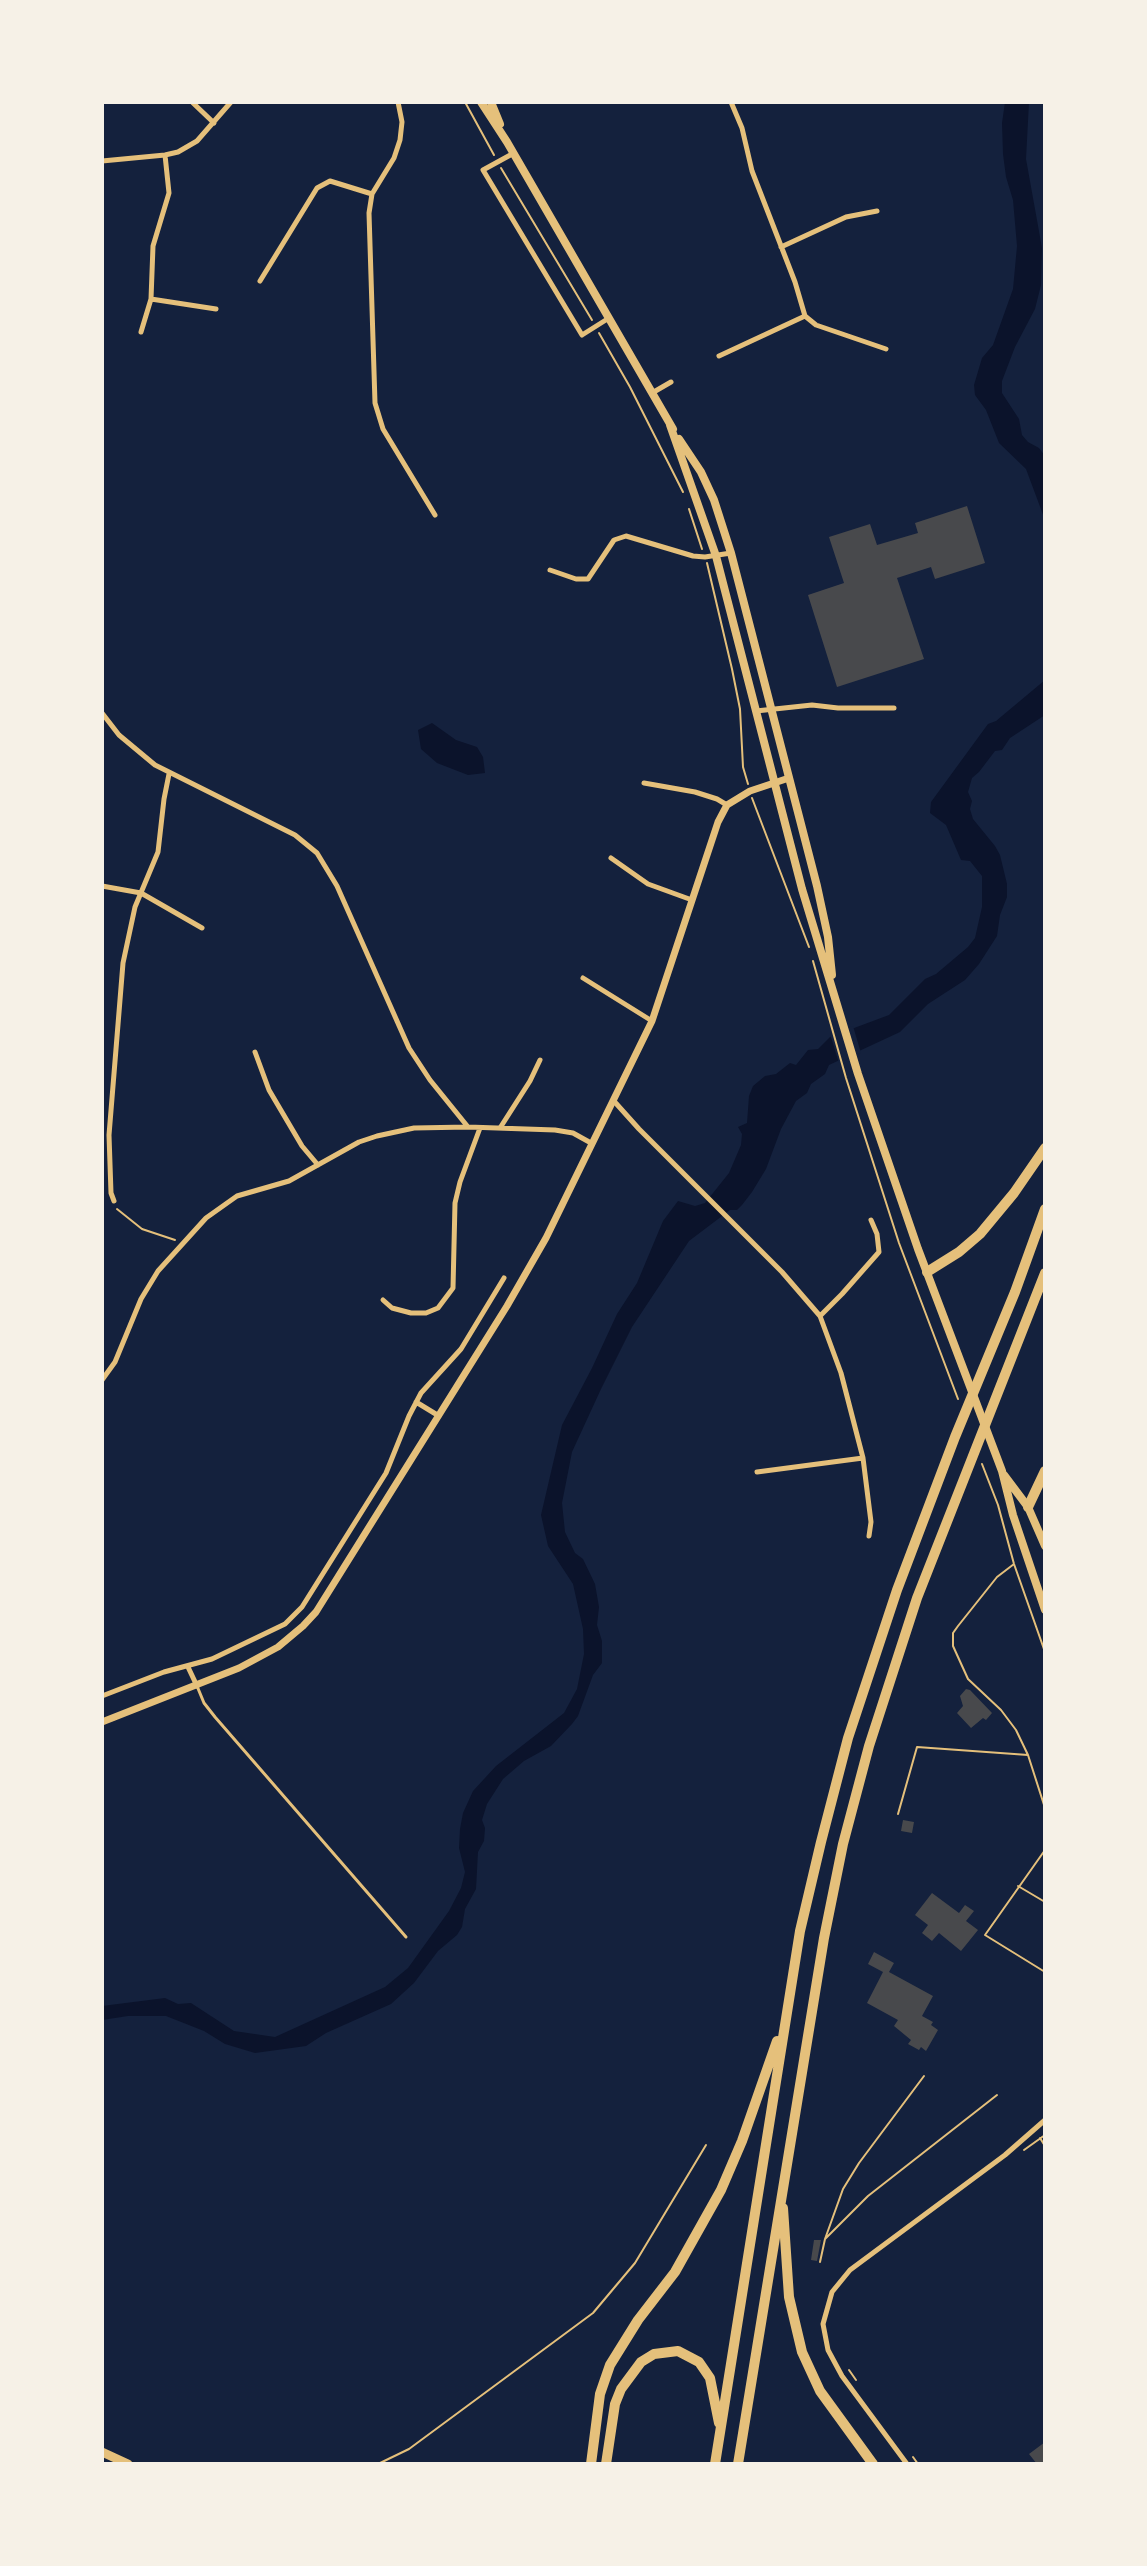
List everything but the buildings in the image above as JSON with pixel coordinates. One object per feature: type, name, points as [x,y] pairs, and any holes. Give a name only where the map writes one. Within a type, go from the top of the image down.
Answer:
[{"type":"highway","points":[[927,1272],[959,1252],[980,1234],[1014,1193],[1045,1148]]},
{"type":"highway","points":[[716,2464],[800,1932],[821,1842],[859,1706],[901,1579],[955,1437],[1015,1292],[1045,1209]]},
{"type":"highway","points":[[738,2464],[824,1938],[843,1844],[869,1746],[917,1598],[1045,1274]]},
{"type":"highway","points":[[1028,1507],[1045,1471]]},
{"type":"highway","points":[[591,2464],[600,2394],[610,2365],[638,2320],[675,2272],[721,2190],[742,2141],[787,2015]]},
{"type":"highway","points":[[782,2193],[789,2297],[800,2346],[820,2391],[873,2464]]},
{"type":"highway","points":[[606,2464],[615,2404],[621,2389],[641,2362],[654,2354],[678,2351],[689,2355],[704,2368],[712,2387],[720,2432]]},
{"type":"highway","points":[[102,2452],[128,2464]]},
{"type":"main road","points":[[481,102],[514,153],[670,424],[701,472],[714,500],[731,553],[773,710],[828,937],[833,989]]},
{"type":"main road","points":[[490,102],[507,142]]},
{"type":"main road","points":[[670,424],[716,556],[817,942],[858,1074],[956,1352],[1002,1471],[1013,1515],[1045,1610]]},
{"type":"main road","points":[[1002,1471],[1028,1507],[1045,1546]]},
{"type":"street","points":[[192,102],[214,123]]},
{"type":"street","points":[[102,161],[165,155],[188,147],[214,123],[231,102]]},
{"type":"street","points":[[398,102],[402,122],[400,140],[394,158],[372,194],[369,213],[375,403],[383,429],[435,515]]},
{"type":"street","points":[[732,102],[742,128],[752,171],[795,282],[805,316],[816,324],[886,349]]},
{"type":"street","points":[[514,153],[483,170],[582,335],[609,318]]},
{"type":"street","points":[[141,332],[151,299],[153,246],[169,193],[165,155]]},
{"type":"street","points":[[260,281],[317,188],[330,181],[372,194]]},
{"type":"street","points":[[781,247],[846,217],[877,211]]},
{"type":"street","points":[[151,299],[216,309]]},
{"type":"street","points":[[719,356],[805,316]]},
{"type":"street","points":[[652,393],[671,382]]},
{"type":"street","points":[[550,570],[576,579],[588,579],[614,540],[626,536],[680,554],[705,557],[731,553]]},
{"type":"street","points":[[756,711],[812,705],[838,708],[894,708]]},
{"type":"street","points":[[102,713],[119,735],[142,756],[169,774],[196,785],[295,835],[317,853],[337,886],[409,1048],[430,1080],[468,1127]]},
{"type":"street","points":[[114,1201],[110,1184],[109,1135],[129,926],[158,852],[169,774]]},
{"type":"street","points":[[102,1722],[197,1686],[239,1668],[278,1647],[303,1626],[327,1595],[527,1272],[652,1021],[718,822],[727,805],[740,796],[789,778]]},
{"type":"street","points":[[644,783],[695,792],[727,805]]},
{"type":"street","points":[[611,858],[648,884],[692,900]]},
{"type":"street","points":[[102,886],[141,893],[202,928]]},
{"type":"street","points":[[583,978],[652,1021]]},
{"type":"street","points":[[255,1052],[269,1089],[302,1146],[318,1165]]},
{"type":"street","points":[[500,1128],[530,1081],[540,1060]]},
{"type":"street","points":[[613,1100],[782,1272],[820,1316],[840,1373],[863,1458],[871,1522],[869,1536]]},
{"type":"street","points":[[102,1380],[120,1352],[149,1284],[182,1243],[206,1218],[237,1196],[278,1186],[359,1142],[414,1128],[468,1127],[567,1131],[591,1143]]},
{"type":"street","points":[[383,1300],[392,1308],[411,1313],[426,1313],[438,1308],[453,1288],[456,1203],[460,1182],[480,1128]]},
{"type":"street","points":[[820,1316],[879,1252],[877,1234],[871,1220]]},
{"type":"street","points":[[102,1696],[164,1672],[188,1666],[257,1638],[285,1624],[302,1607],[386,1473],[416,1402],[428,1384],[461,1349],[504,1278]]},
{"type":"street","points":[[416,1402],[439,1416]]},
{"type":"street","points":[[757,1472],[863,1458]]},
{"type":"street","points":[[188,1666],[197,1686]]},
{"type":"street","points":[[907,2464],[842,2376],[828,2350],[823,2324],[832,2292],[850,2270],[1005,2155],[1045,2120]]},
{"type":"lane","points":[[197,1686],[210,1710],[406,1937]]},
{"type":"path","points":[[465,102],[630,387],[683,492]]},
{"type":"path","points":[[686,503],[705,557],[732,669],[740,710],[742,767]]},
{"type":"path","points":[[758,815],[810,950]]},
{"type":"path","points":[[813,960],[846,1077],[899,1243],[948,1372]]},
{"type":"path","points":[[114,1201],[117,1209],[142,1229],[182,1243]]},
{"type":"path","points":[[993,1491],[1014,1564],[1045,1652]]},
{"type":"path","points":[[1014,1564],[997,1577],[958,1626],[952,1641],[955,1656],[968,1679],[1001,1710],[1016,1730],[1028,1755],[1045,1808]]},
{"type":"path","points":[[898,1814],[917,1747],[1028,1755]]},
{"type":"path","points":[[1045,1850],[985,1935],[1045,1972]]},
{"type":"path","points":[[1018,1886],[1045,1902]]},
{"type":"path","points":[[820,2262],[825,2239],[843,2189],[859,2163],[924,2076]]},
{"type":"path","points":[[825,2239],[868,2196],[997,2095]]},
{"type":"path","points":[[1017,2156],[1045,2134]]},
{"type":"path","points":[[1040,2138],[1045,2146]]},
{"type":"path","points":[[378,2464],[409,2449],[593,2313],[635,2263],[706,2145]]},
{"type":"path","points":[[844,2363],[858,2382]]},
{"type":"path","points":[[912,2455],[918,2464]]},
{"type":"water","points":[[1005,102],[1029,102],[1026,159],[1042,248],[1041,285],[1035,309],[1015,347],[1002,381],[1002,393],[1019,419],[1022,435],[1028,442],[1039,448],[1045,456],[1045,520],[1026,469],[999,443],[986,410],[975,395],[974,385],[982,358],[993,345],[1013,289],[1017,246],[1013,200],[1006,177],[1003,154],[1002,123]]},
{"type":"water","points":[[1045,680],[1045,715],[1010,738],[1002,750],[995,751],[972,778],[968,792],[972,801],[970,809],[973,819],[1000,855],[1007,884],[1007,897],[1000,915],[997,936],[979,964],[965,980],[928,1004],[900,1032],[829,1065],[825,1074],[811,1084],[807,1093],[796,1101],[781,1129],[766,1169],[752,1192],[737,1210],[730,1210],[689,1241],[632,1327],[601,1389],[572,1452],[562,1503],[565,1532],[575,1553],[583,1559],[595,1584],[599,1607],[597,1625],[602,1641],[602,1663],[593,1675],[578,1716],[572,1724],[551,1746],[524,1761],[503,1779],[487,1804],[482,1820],[485,1828],[484,1841],[478,1852],[476,1889],[465,1909],[462,1927],[457,1935],[438,1951],[414,1983],[391,2004],[326,2033],[306,2046],[255,2053],[225,2044],[204,2031],[166,2016],[128,2016],[102,2020],[102,2006],[165,1998],[178,2004],[191,2003],[234,2031],[275,2037],[385,1987],[408,1968],[449,1911],[461,1888],[465,1872],[459,1848],[460,1829],[463,1813],[473,1791],[496,1766],[564,1713],[577,1689],[584,1654],[583,1629],[573,1584],[548,1546],[541,1515],[562,1425],[617,1314],[637,1283],[663,1221],[678,1201],[695,1206],[705,1203],[729,1173],[741,1145],[742,1134],[738,1127],[747,1123],[749,1096],[753,1086],[765,1076],[776,1074],[790,1063],[796,1065],[808,1050],[818,1049],[830,1037],[889,1015],[925,979],[936,974],[968,947],[975,938],[982,907],[982,876],[970,861],[961,860],[946,825],[930,813],[931,802],[988,724],[996,721]]},
{"type":"water","points":[[432,723],[456,740],[477,747],[483,757],[485,773],[468,775],[437,763],[421,749],[418,730]]},
{"type":"pier","points":[[853,1026],[861,1053],[839,1063],[830,1034]]}]
